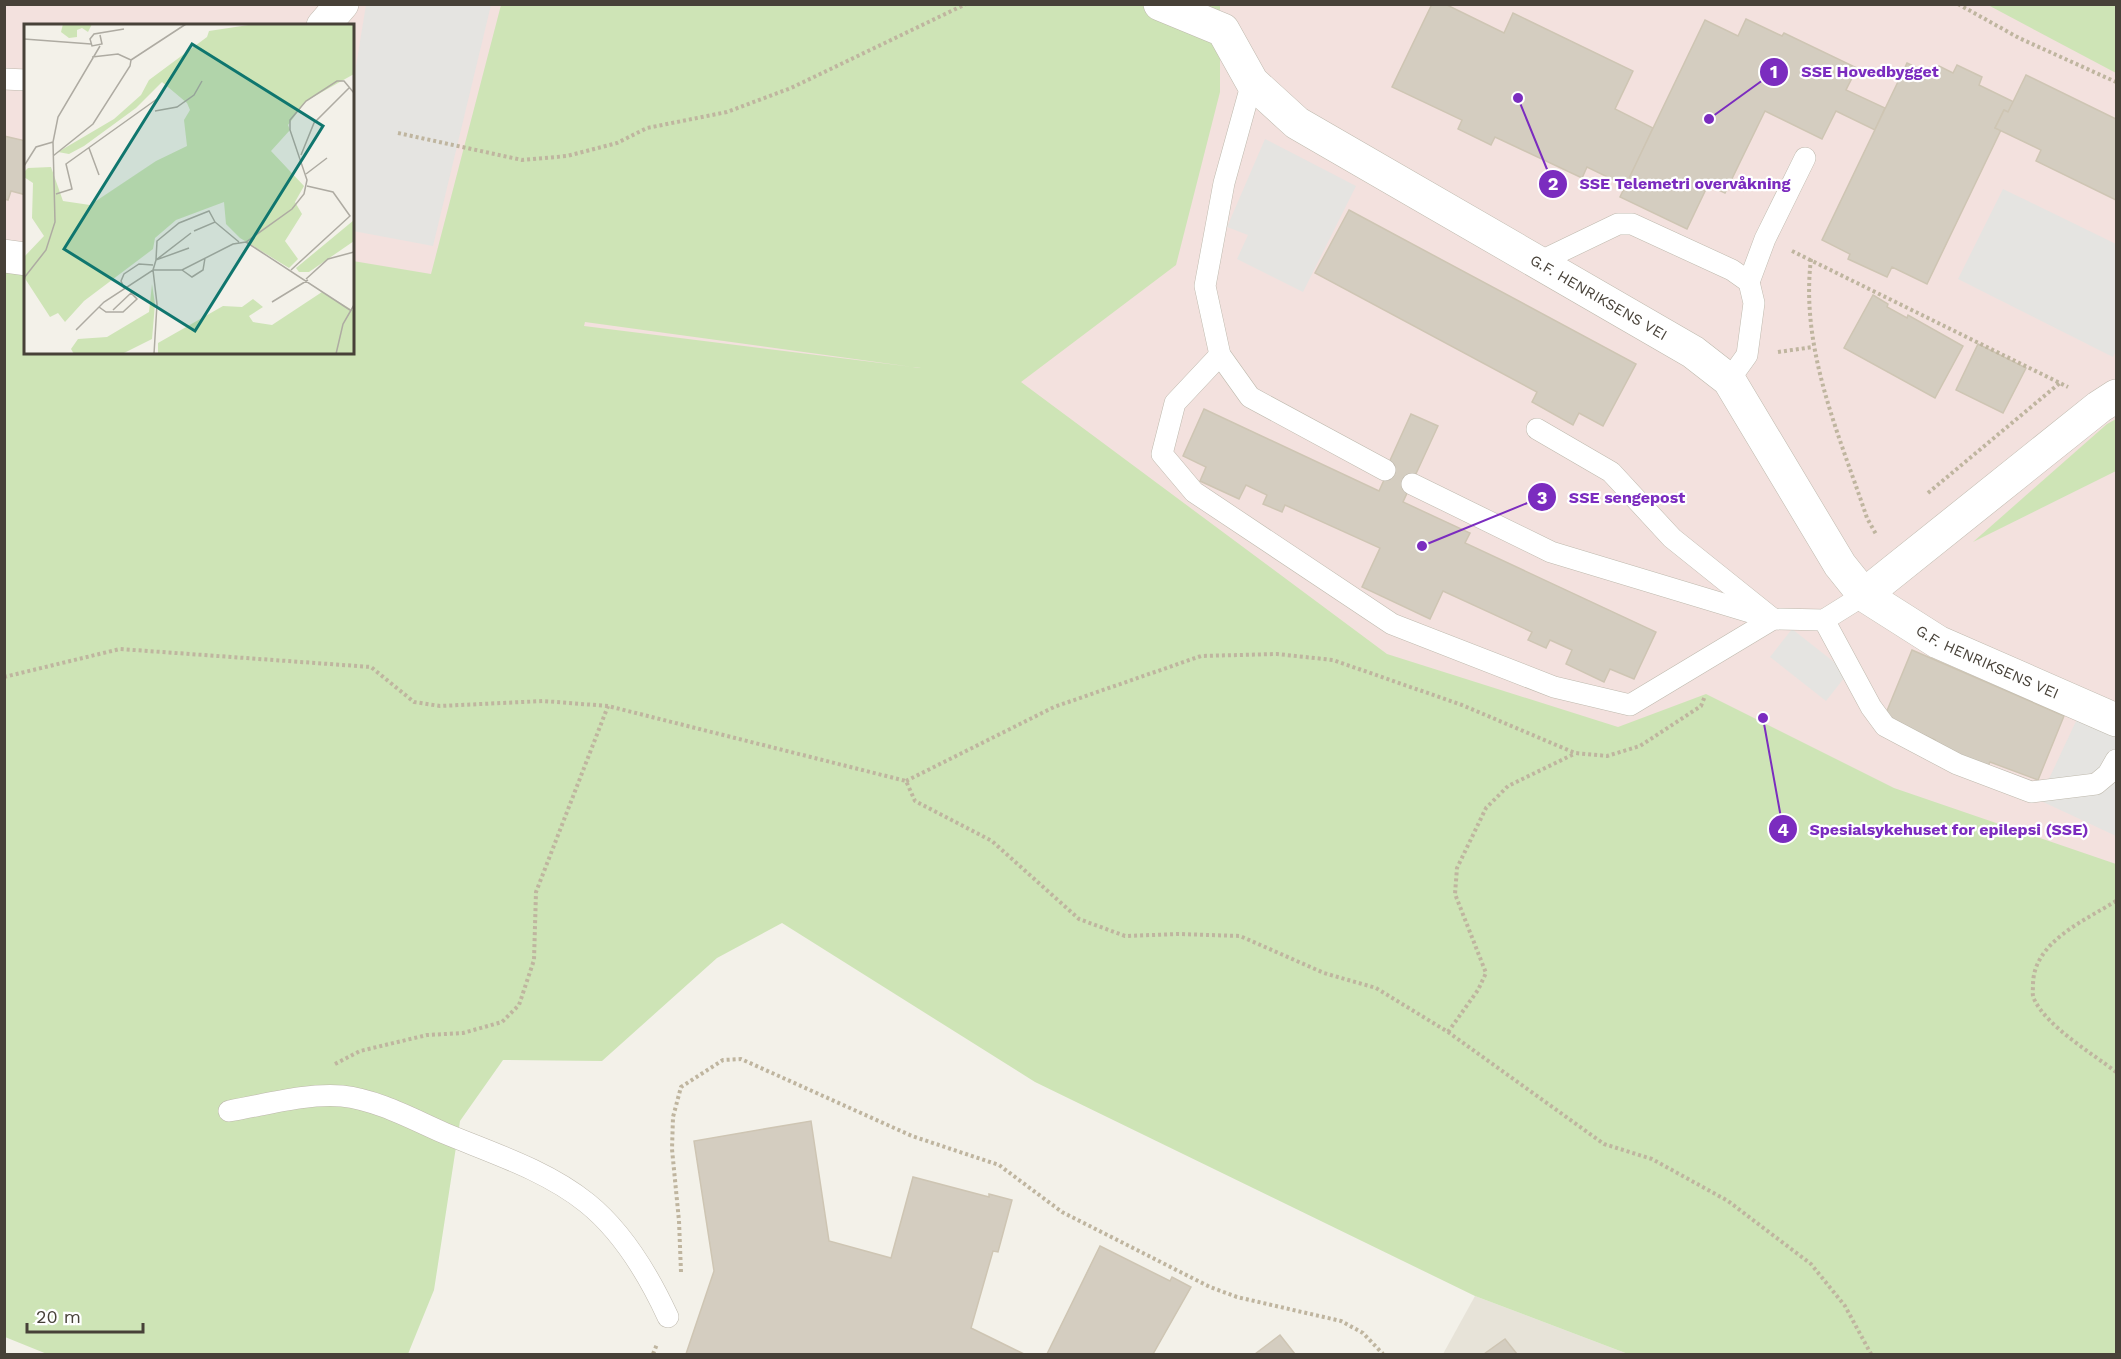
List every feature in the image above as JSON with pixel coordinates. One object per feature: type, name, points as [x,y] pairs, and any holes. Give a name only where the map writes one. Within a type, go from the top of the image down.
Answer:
[{"type":"street","points":[[325,24],[342,4]]},
{"type":"street","name":"G.F. HENRIKSENS VEI","points":[[1160,4],[1224,17],[1252,82],[1297,123],[1693,352],[1729,380],[1840,565],[1864,595],[1938,642],[2116,720]]},
{"type":"street","points":[[4,256],[24,259]]},
{"type":"street","points":[[1864,595],[2108,402]]},
{"type":"lane","points":[[4,79],[24,80]]},
{"type":"lane","points":[[1252,82],[1224,183],[1205,286],[1220,356],[1250,398],[1386,470]]},
{"type":"lane","points":[[1729,380],[1747,355],[1754,303],[1749,282],[1766,239],[1805,158]]},
{"type":"lane","points":[[1537,263],[1618,224],[1632,224],[1732,270],[1749,282]]},
{"type":"lane","points":[[1220,356],[1174,403],[1161,454],[1194,492],[1392,624],[1554,687],[1630,705],[1773,619]]},
{"type":"lane","points":[[1537,429],[1611,472],[1672,537],[1773,619]]},
{"type":"lane","points":[[1412,484],[1551,552],[1773,619],[1824,620],[1864,595]]},
{"type":"lane","points":[[1824,620],[1871,707],[1885,726],[1957,764],[2031,792],[2096,784],[2108,774],[2116,760]]},
{"type":"lane","points":[[229,1111],[313,1097],[341,1096],[372,1102],[538,1172],[587,1203],[621,1239],[653,1285],[668,1317]]},
{"type":"path","points":[[398,133],[522,160],[567,156],[616,143],[647,128],[727,112],[791,88],[966,4]]},
{"type":"path","points":[[1958,4],[2019,38],[2116,82]]},
{"type":"path","points":[[1877,536],[1867,518],[1815,357],[1808,284],[1811,259],[2061,382],[2108,402]]},
{"type":"path","points":[[1923,497],[2061,382]]},
{"type":"path","points":[[1840,565],[1886,528]]},
{"type":"path","points":[[4,677],[120,649],[371,667],[414,702],[440,706],[543,700],[608,706],[906,781],[1054,707],[1201,656],[1277,654],[1333,660],[1462,705],[1575,753],[1607,756],[1640,746],[1701,706],[1727,647]]},
{"type":"path","points":[[313,1097],[323,1070],[360,1051],[427,1035],[463,1033],[502,1022],[519,1005],[534,960],[536,892],[608,706]]},
{"type":"path","points":[[1448,1032],[1478,990],[1486,973],[1455,894],[1457,868],[1486,808],[1508,786],[1575,753]]},
{"type":"path","points":[[906,781],[915,801],[992,841],[1079,919],[1125,936],[1179,934],[1240,936],[1324,973],[1376,988],[1448,1032],[1604,1144],[1652,1159],[1728,1201],[1811,1264],[1845,1306],[1871,1354]]},
{"type":"path","points":[[2116,901],[2067,931],[2042,955],[2033,972],[2033,998],[2052,1023],[2116,1072]]},
{"type":"path","points":[[653,1354],[682,1285],[672,1149],[673,1117],[678,1097],[681,1087],[723,1060],[741,1059],[912,1136],[999,1165],[1062,1212],[1210,1287],[1237,1297],[1341,1321],[1364,1333],[1383,1354]]},
{"type":"shaded area","points":[[5,5],[2116,5],[2116,991],[5,371]]},
{"type":"shaded area","points":[[366,5],[491,5],[433,246],[354,231],[354,78]]},
{"type":"shaded area","points":[[1265,139],[1356,186],[1303,292],[1237,259],[1248,235],[1227,227]]},
{"type":"shaded area","points":[[2003,189],[2116,244],[2116,351],[2113,357],[1958,279]]},
{"type":"shaded area","points":[[1792,629],[1848,673],[1826,701],[1770,657]]},
{"type":"shaded area","points":[[2078,717],[2116,733],[2116,836],[2039,800]]},
{"type":"shaded area","points":[[1475,1296],[1628,1354],[1443,1354]]},
{"type":"green space","points":[[501,5],[1220,5],[1220,92],[1176,265],[1021,382],[1387,654],[1618,727],[1706,694],[1894,788],[2116,864],[2116,1354],[1628,1354],[1475,1296],[1035,1082],[782,923],[717,958],[602,1061],[503,1060],[460,1121],[434,1290],[408,1354],[47,1354],[5,1337],[5,250],[24,252],[24,354],[354,354],[354,261],[431,274]],"holes":[[[585,322],[910,367],[584,326]]]},
{"type":"green space","points":[[1988,5],[2116,5],[2116,73]]},
{"type":"green space","points":[[2116,419],[2116,471],[1973,542],[2107,424]]},
{"type":"building","points":[[1432,4],[1445,4],[1504,33],[1513,13],[1633,71],[1615,109],[1653,128],[1626,186],[1587,167],[1582,178],[1495,137],[1491,145],[1458,129],[1462,120],[1392,87]]},
{"type":"building","points":[[1746,19],[1782,36],[1784,33],[1857,68],[1846,90],[1885,108],[1875,130],[1836,111],[1822,139],[1765,111],[1725,193],[1708,185],[1687,229],[1620,197],[1705,20],[1738,36]]},
{"type":"building","points":[[1907,63],[1934,76],[1939,66],[1953,73],[1957,65],[1982,77],[1979,85],[2014,102],[2008,112],[2004,110],[1995,128],[2001,130],[1927,284],[1892,267],[1887,277],[1848,259],[1850,254],[1822,240]]},
{"type":"building","points":[[2026,75],[2116,119],[2116,200],[2036,161],[2041,150],[1995,128],[2004,110],[2008,112]]},
{"type":"building","points":[[4,136],[24,141],[24,194],[11,191],[8,200],[4,199]]},
{"type":"building","points":[[1349,210],[1636,364],[1603,426],[1579,413],[1573,425],[1532,402],[1537,392],[1315,273]]},
{"type":"building","points":[[1873,295],[1888,304],[1887,307],[1907,318],[1908,315],[1963,346],[1935,398],[1844,348]]},
{"type":"building","points":[[1978,344],[2026,368],[2003,413],[1956,390]]},
{"type":"building","points":[[1204,409],[1379,491],[1384,480],[1382,478],[1411,414],[1438,426],[1403,502],[1470,533],[1465,543],[1656,632],[1634,679],[1610,669],[1604,682],[1566,664],[1572,650],[1550,640],[1546,648],[1528,640],[1532,632],[1443,591],[1430,619],[1362,587],[1380,548],[1285,505],[1282,512],[1263,504],[1267,495],[1246,485],[1239,499],[1200,481],[1206,467],[1183,456]]},
{"type":"building","points":[[1912,650],[2064,716],[2038,780],[1990,762],[1987,768],[1933,746],[1935,740],[1884,718]]},
{"type":"building","points":[[811,1121],[829,1241],[891,1258],[913,1177],[989,1197],[989,1194],[1012,1200],[998,1252],[993,1251],[971,1328],[1024,1354],[686,1354],[714,1271],[694,1141]]},
{"type":"building","points":[[1100,1246],[1170,1281],[1172,1277],[1191,1287],[1153,1354],[1047,1354]]},
{"type":"building","points":[[1280,1335],[1295,1354],[1255,1354]]},
{"type":"building","points":[[1505,1339],[1517,1354],[1484,1354]]},
{"type":"place","name":"SSE Telemetri overvåkning","points":[[1518,98]]},
{"type":"place","name":"SSE Hovedbygget","points":[[1709,119]]},
{"type":"place","name":"SSE sengepost","points":[[1422,546]]},
{"type":"place","name":"Spesialsykehuset for epilepsi (SSE)","points":[[1763,718]]}]
